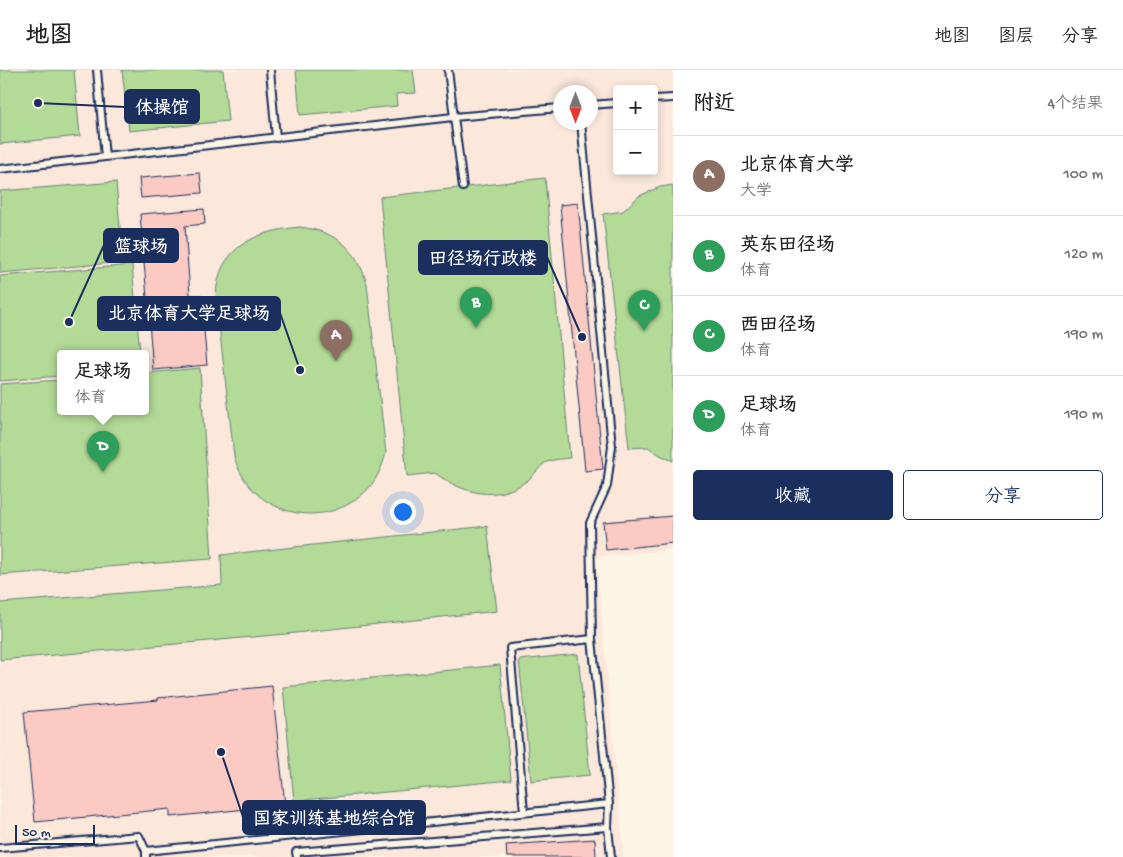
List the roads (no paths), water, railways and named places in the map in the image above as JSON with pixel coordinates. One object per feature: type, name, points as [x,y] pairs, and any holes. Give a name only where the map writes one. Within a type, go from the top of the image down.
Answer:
[{"type":"lane","points":[[96,70],[105,157]]},
{"type":"lane","points":[[270,70],[276,138]]},
{"type":"lane","points":[[448,70],[463,187]]},
{"type":"lane","points":[[658,99],[673,98]]},
{"type":"lane","points":[[598,104],[613,103]]},
{"type":"lane","points":[[0,169],[453,118],[553,109]]},
{"type":"lane","points":[[582,130],[612,446],[607,486],[590,524],[592,639],[609,804],[608,827],[611,857]]},
{"type":"lane","points":[[524,812],[510,648],[592,639]]},
{"type":"lane","points":[[0,848],[139,836],[146,854],[609,804]]},
{"type":"lane","points":[[297,857],[296,852],[608,827]]},
{"type":"place","name":"体操馆","points":[[38,103]]},
{"type":"place","name":"篮球场","points":[[69,322]]},
{"type":"place","name":"英东田径场","points":[[476,328]]},
{"type":"place","name":"西田径场","points":[[644,331]]},
{"type":"place","name":"田径场行政楼","points":[[582,337]]},
{"type":"place","name":"北京体育大学","points":[[336,361]]},
{"type":"place","name":"北京体育大学足球场","points":[[300,370]]},
{"type":"place","name":"足球场","points":[[103,472]]},
{"type":"place","name":"国家训练基地综合馆","points":[[221,752]]}]
